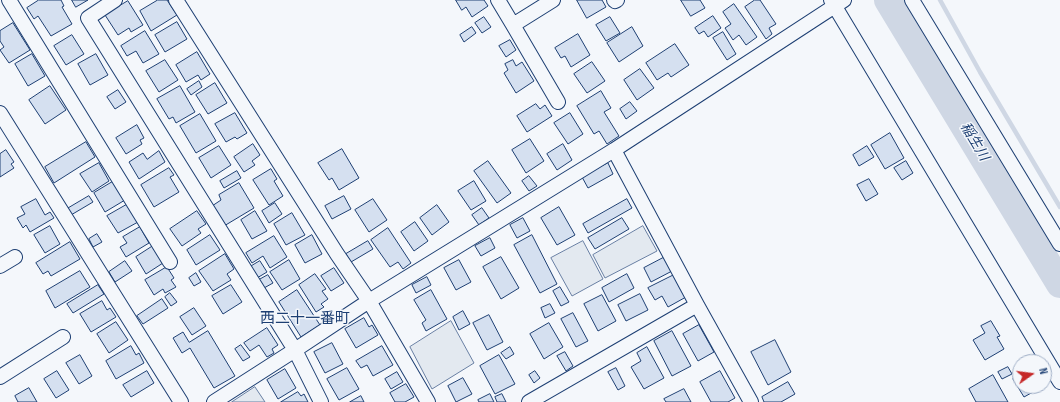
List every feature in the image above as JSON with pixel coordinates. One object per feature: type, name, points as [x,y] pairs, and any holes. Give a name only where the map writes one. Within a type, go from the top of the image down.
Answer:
[{"type":"street","points":[[9,0],[170,262]]},
{"type":"street","points":[[115,0],[88,18],[295,350],[321,402]]},
{"type":"street","points":[[176,0],[337,254],[369,301],[427,401]]},
{"type":"street","points":[[498,0],[558,102]]},
{"type":"street","points":[[514,25],[552,0]]},
{"type":"street","points":[[912,0],[1060,244]]},
{"type":"street","points":[[214,402],[369,301],[614,150],[836,2],[1060,382]]},
{"type":"street","points":[[0,113],[181,402]]},
{"type":"street","points":[[614,150],[751,402]]},
{"type":"street","points":[[0,266],[15,257]]},
{"type":"street","points":[[528,402],[697,305]]},
{"type":"street","points":[[0,377],[64,337]]},
{"type":"shaded area","points":[[643,226],[657,251],[605,278],[593,255]]},
{"type":"shaded area","points":[[583,241],[603,279],[572,296],[551,258]]},
{"type":"shaded area","points":[[451,321],[474,363],[432,389],[410,347]]},
{"type":"shaded area","points":[[255,387],[265,402],[232,402]]},
{"type":"building","points":[[39,0],[61,0],[64,6],[62,7],[72,24],[51,36],[38,16],[34,19],[27,8]]},
{"type":"building","points":[[72,0],[88,0],[76,7]]},
{"type":"building","points":[[158,0],[167,0],[177,15],[151,31],[140,11]]},
{"type":"building","points":[[456,0],[484,0],[488,6],[472,17],[466,7],[462,10]]},
{"type":"building","points":[[577,0],[602,0],[606,7],[587,18]]},
{"type":"building","points":[[681,0],[700,0],[705,8],[691,16]]},
{"type":"building","points":[[755,0],[760,0],[776,24],[769,28],[772,34],[766,39],[745,7]]},
{"type":"building","points":[[128,1],[143,25],[131,32],[129,28],[118,35],[105,15]]},
{"type":"building","points":[[734,4],[757,37],[746,45],[739,35],[733,40],[725,28],[731,24],[723,12]]},
{"type":"building","points":[[713,16],[721,28],[708,37],[704,31],[699,34],[695,28]]},
{"type":"building","points":[[484,17],[491,27],[482,33],[475,23]]},
{"type":"building","points":[[610,17],[620,33],[606,41],[596,25]]},
{"type":"building","points":[[177,22],[187,39],[165,52],[155,35]]},
{"type":"building","points":[[13,23],[30,50],[9,63],[0,50],[4,47],[0,41],[0,31]]},
{"type":"building","points":[[472,27],[476,33],[464,42],[460,35]]},
{"type":"building","points":[[632,27],[643,46],[619,62],[607,43]]},
{"type":"building","points":[[145,31],[159,54],[143,63],[136,51],[127,56],[121,46]]},
{"type":"building","points":[[723,32],[736,54],[727,60],[713,38]]},
{"type":"building","points":[[578,34],[590,55],[571,67],[565,56],[561,58],[555,48]]},
{"type":"building","points":[[72,35],[84,54],[66,65],[54,46]]},
{"type":"building","points":[[510,40],[516,50],[506,57],[499,46]]},
{"type":"building","points":[[675,44],[689,65],[671,77],[668,73],[657,80],[646,63]]},
{"type":"building","points":[[197,52],[210,74],[201,80],[198,75],[186,82],[176,65]]},
{"type":"building","points":[[32,54],[45,76],[28,86],[15,64]]},
{"type":"building","points":[[96,54],[108,75],[90,85],[78,64]]},
{"type":"building","points":[[165,60],[178,80],[159,92],[146,71]]},
{"type":"building","points":[[513,60],[516,66],[522,62],[534,81],[516,93],[504,73],[508,70],[505,64]]},
{"type":"building","points":[[592,62],[605,81],[587,93],[574,74]]},
{"type":"building","points":[[640,69],[654,88],[637,100],[624,80]]},
{"type":"building","points":[[199,81],[202,87],[191,95],[187,89]]},
{"type":"building","points":[[215,83],[227,103],[208,114],[196,95]]},
{"type":"building","points":[[50,86],[66,110],[45,124],[29,100]]},
{"type":"building","points":[[180,86],[195,112],[176,123],[173,117],[169,119],[157,99]]},
{"type":"building","points":[[118,90],[126,102],[115,109],[107,97]]},
{"type":"building","points":[[601,91],[611,108],[604,112],[619,136],[607,144],[599,131],[594,134],[577,106]]},
{"type":"building","points":[[630,102],[637,111],[626,119],[620,109]]},
{"type":"building","points":[[536,104],[540,109],[545,105],[552,116],[527,132],[517,116]]},
{"type":"building","points":[[235,113],[247,133],[237,139],[235,137],[226,142],[215,124]]},
{"type":"building","points":[[570,113],[583,134],[568,144],[554,123]]},
{"type":"building","points":[[200,114],[216,141],[196,153],[180,126]]},
{"type":"building","points":[[137,125],[144,138],[140,140],[142,144],[126,154],[116,138]]},
{"type":"building","points":[[890,133],[904,158],[885,169],[871,145]]},
{"type":"building","points":[[530,139],[544,161],[526,173],[512,150]]},
{"type":"building","points":[[86,142],[95,157],[54,183],[45,167]]},
{"type":"building","points":[[253,144],[260,155],[252,161],[255,165],[244,172],[234,157]]},
{"type":"building","points":[[563,144],[572,160],[557,170],[547,154]]},
{"type":"building","points":[[219,146],[231,165],[211,178],[199,158]]},
{"type":"building","points":[[867,146],[874,157],[859,166],[853,155]]},
{"type":"building","points":[[342,149],[359,178],[339,190],[332,178],[329,180],[318,163]]},
{"type":"building","points":[[6,150],[14,162],[11,164],[14,168],[0,177],[0,154]]},
{"type":"building","points":[[159,151],[165,162],[139,179],[129,162],[143,153],[147,159]]},
{"type":"building","points":[[488,161],[511,193],[497,203],[474,171]]},
{"type":"building","points":[[906,161],[913,173],[902,180],[894,168]]},
{"type":"building","points":[[99,163],[109,181],[92,192],[80,174]]},
{"type":"building","points":[[608,163],[613,174],[588,188],[582,177]]},
{"type":"building","points":[[169,168],[174,175],[170,177],[179,192],[154,207],[141,185]]},
{"type":"building","points":[[271,169],[277,179],[274,181],[283,196],[269,205],[253,180]]},
{"type":"building","points":[[237,171],[241,178],[224,188],[220,181]]},
{"type":"building","points":[[529,176],[537,186],[529,191],[522,181]]},
{"type":"building","points":[[869,179],[878,194],[866,201],[857,185]]},
{"type":"building","points":[[114,181],[125,200],[105,212],[94,193]]},
{"type":"building","points":[[474,181],[486,201],[471,210],[458,191]]},
{"type":"building","points":[[239,183],[254,208],[224,226],[212,206],[221,200],[219,195]]},
{"type":"building","points":[[89,196],[93,202],[71,215],[67,209]]},
{"type":"building","points":[[344,196],[351,209],[332,219],[325,206]]},
{"type":"building","points":[[36,199],[45,215],[50,212],[54,218],[30,232],[26,225],[23,228],[17,218],[25,214],[21,207]]},
{"type":"building","points":[[373,199],[387,220],[369,232],[355,210]]},
{"type":"building","points":[[627,199],[632,208],[588,233],[583,224]]},
{"type":"building","points":[[275,203],[282,214],[269,223],[262,211]]},
{"type":"building","points":[[128,204],[138,222],[118,233],[107,216]]},
{"type":"building","points":[[437,205],[449,222],[432,235],[420,218]]},
{"type":"building","points":[[559,207],[575,235],[557,245],[541,218]]},
{"type":"building","points":[[482,208],[489,218],[479,225],[472,215]]},
{"type":"building","points":[[197,211],[206,224],[198,229],[201,233],[182,246],[170,229]]},
{"type":"building","points":[[255,211],[267,231],[252,239],[241,220]]},
{"type":"building","points":[[292,213],[305,235],[286,245],[274,224]]},
{"type":"building","points":[[523,218],[530,231],[517,238],[510,225]]},
{"type":"building","points":[[622,218],[629,229],[595,249],[588,238]]},
{"type":"building","points":[[415,222],[428,241],[414,251],[401,232]]},
{"type":"building","points":[[50,226],[60,244],[45,253],[34,235]]},
{"type":"building","points":[[140,227],[149,243],[126,257],[120,247],[127,243],[123,237]]},
{"type":"building","points":[[388,228],[411,263],[403,269],[398,262],[390,267],[371,240]]},
{"type":"building","points":[[97,234],[102,242],[93,247],[89,239]]},
{"type":"building","points":[[210,235],[220,250],[196,265],[187,250]]},
{"type":"building","points":[[312,235],[322,254],[305,263],[295,245]]},
{"type":"building","points":[[532,235],[557,284],[540,293],[514,245]]},
{"type":"building","points":[[274,236],[287,257],[270,268],[263,256],[252,263],[246,253]]},
{"type":"building","points":[[490,238],[495,248],[481,256],[475,246]]},
{"type":"building","points":[[368,241],[373,249],[351,262],[346,254]]},
{"type":"building","points":[[70,242],[80,259],[51,276],[48,271],[43,274],[36,263]]},
{"type":"building","points":[[153,246],[163,263],[146,274],[136,257]]},
{"type":"building","points":[[225,254],[234,269],[227,274],[231,280],[213,291],[199,271]]},
{"type":"building","points":[[501,257],[519,288],[501,299],[483,267]]},
{"type":"building","points":[[665,257],[672,271],[651,282],[644,268]]},
{"type":"building","points":[[289,260],[300,279],[282,290],[270,272]]},
{"type":"building","points":[[459,260],[471,282],[456,290],[444,268]]},
{"type":"building","points":[[125,261],[132,271],[115,282],[109,272]]},
{"type":"building","points":[[260,261],[267,272],[257,278],[250,267]]},
{"type":"building","points":[[167,267],[174,278],[171,280],[176,287],[165,293],[163,289],[154,295],[145,280]]},
{"type":"building","points":[[334,268],[344,283],[331,291],[321,276]]},
{"type":"building","points":[[80,271],[90,287],[55,308],[46,291]]},
{"type":"building","points":[[196,273],[201,282],[194,286],[189,278]]},
{"type":"building","points":[[315,274],[326,289],[322,291],[328,299],[321,304],[324,307],[316,312],[299,285]]},
{"type":"building","points":[[627,274],[634,288],[609,302],[602,288]]},
{"type":"building","points":[[268,275],[273,283],[264,288],[259,280]]},
{"type":"building","points":[[674,275],[686,297],[668,307],[662,296],[655,300],[648,288]]},
{"type":"building","points":[[427,277],[431,285],[416,293],[412,285]]},
{"type":"building","points":[[98,285],[104,294],[73,313],[67,304]]},
{"type":"building","points":[[231,285],[242,302],[223,314],[212,296]]},
{"type":"building","points":[[560,287],[569,302],[561,306],[553,291]]},
{"type":"building","points":[[297,290],[320,325],[301,337],[279,302]]},
{"type":"building","points":[[431,290],[447,319],[426,331],[422,323],[426,320],[414,300]]},
{"type":"building","points":[[170,293],[177,302],[171,306],[165,297]]},
{"type":"building","points":[[640,294],[648,310],[626,321],[618,305]]},
{"type":"building","points":[[602,295],[616,321],[598,331],[584,304]]},
{"type":"building","points":[[162,299],[168,308],[143,324],[137,316]]},
{"type":"building","points":[[102,301],[107,310],[110,308],[116,317],[91,332],[80,314]]},
{"type":"building","points":[[550,304],[555,313],[545,318],[541,308]]},
{"type":"building","points":[[194,308],[206,326],[192,335],[180,317]]},
{"type":"building","points":[[463,311],[470,324],[459,330],[453,317]]},
{"type":"building","points":[[573,313],[588,341],[576,347],[561,319]]},
{"type":"building","points":[[489,315],[503,342],[487,350],[473,323]]},
{"type":"building","points":[[364,318],[369,327],[372,325],[378,335],[356,348],[345,329]]},
{"type":"building","points":[[991,321],[1000,336],[997,337],[1004,349],[985,360],[973,340],[985,333],[981,326]]},
{"type":"building","points":[[116,322],[128,340],[109,353],[97,334]]},
{"type":"building","points":[[549,323],[563,347],[544,359],[530,334]]},
{"type":"building","points":[[699,325],[714,352],[698,361],[683,334]]},
{"type":"building","points":[[267,328],[278,345],[272,349],[274,353],[267,357],[259,345],[250,351],[244,343]]},
{"type":"building","points":[[208,331],[235,376],[214,388],[190,348],[182,353],[173,338],[183,332],[189,342]]},
{"type":"building","points":[[672,331],[691,366],[672,376],[654,341]]},
{"type":"building","points":[[775,340],[791,372],[768,385],[751,352]]},
{"type":"building","points":[[332,343],[343,364],[325,373],[314,352]]},
{"type":"building","points":[[241,345],[250,357],[243,361],[235,349]]},
{"type":"building","points":[[131,346],[136,355],[139,353],[144,363],[116,379],[106,361]]},
{"type":"building","points":[[382,346],[393,365],[373,376],[367,365],[361,368],[356,361]]},
{"type":"building","points":[[510,347],[514,354],[506,359],[501,353]]},
{"type":"building","points":[[647,347],[664,378],[644,389],[631,367],[641,361],[637,353]]},
{"type":"building","points":[[565,352],[573,366],[566,371],[557,356]]},
{"type":"building","points":[[80,355],[92,376],[79,384],[66,363]]},
{"type":"building","points":[[499,355],[515,384],[495,394],[480,366]]},
{"type":"building","points":[[1008,367],[1012,374],[1002,379],[998,372]]},
{"type":"building","points":[[347,368],[359,389],[339,400],[327,379]]},
{"type":"building","points":[[616,368],[625,386],[618,390],[608,372]]},
{"type":"building","points":[[285,369],[296,388],[278,399],[267,380]]},
{"type":"building","points":[[57,371],[69,390],[56,398],[44,379]]},
{"type":"building","points":[[147,371],[154,383],[131,397],[123,385]]},
{"type":"building","points":[[535,371],[540,378],[534,383],[529,375]]},
{"type":"building","points":[[720,371],[735,398],[728,402],[711,402],[700,382]]},
{"type":"building","points":[[397,372],[403,382],[391,389],[385,379]]},
{"type":"building","points":[[993,375],[1008,402],[976,402],[969,389]]},
{"type":"building","points":[[463,378],[472,394],[456,402],[448,386]]},
{"type":"building","points":[[788,382],[795,394],[781,402],[764,402],[762,397]]},
{"type":"building","points":[[406,384],[414,397],[405,402],[395,402],[390,393]]},
{"type":"building","points":[[29,388],[37,402],[18,402],[15,396]]},
{"type":"building","points":[[684,389],[691,402],[666,402],[664,399]]},
{"type":"building","points":[[298,392],[301,396],[304,394],[308,402],[281,402]]},
{"type":"building","points":[[490,394],[494,402],[479,402],[478,400]]},
{"type":"building","points":[[502,394],[506,402],[497,402],[495,397]]},
{"type":"building","points":[[1022,394],[1029,394],[1024,397]]},
{"type":"building","points":[[361,396],[364,402],[350,402]]},
{"type":"waterway","name":"稲生川","points":[[888,0],[1060,284]]},
{"type":"waterway","points":[[940,0],[980,72],[1060,207]]},
{"type":"district","name":"西二十一番町","points":[[305,319]]}]
